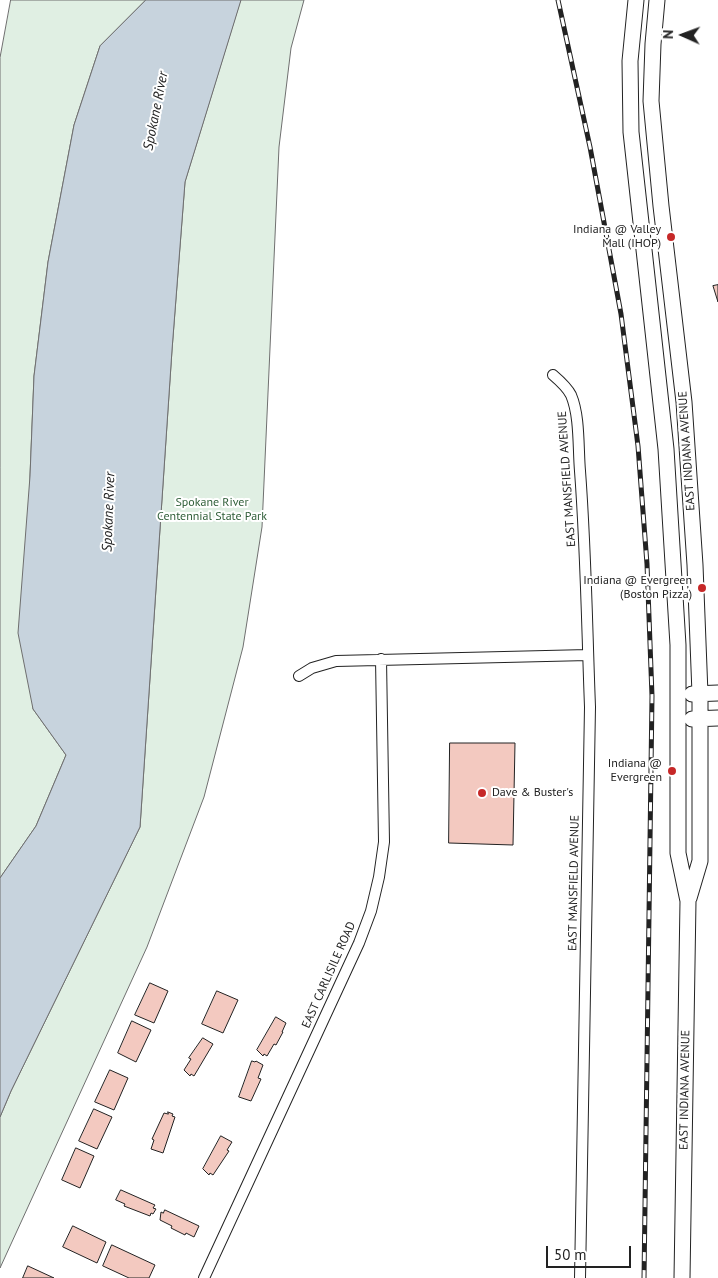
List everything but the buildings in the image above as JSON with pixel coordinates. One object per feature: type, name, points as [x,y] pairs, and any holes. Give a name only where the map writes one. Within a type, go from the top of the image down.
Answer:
[{"type":"main road","name":"EAST INDIANA AVENUE","points":[[636,0],[630,61],[631,132],[666,448],[678,645],[678,853],[688,901],[682,1278]]},
{"type":"main road","name":"EAST INDIANA AVENUE","points":[[657,0],[651,101],[660,206],[684,402],[695,566],[701,719],[700,861],[688,901]]},
{"type":"main road","points":[[678,695],[718,694]]},
{"type":"main road","points":[[678,719],[718,718]]},
{"type":"street","name":"EAST MANSFIELD AVENUE","points":[[553,375],[571,395],[576,415],[583,505],[590,708],[580,1278]]},
{"type":"street","points":[[299,676],[312,668],[336,661],[588,655]]},
{"type":"street","name":"EAST CARLISILE ROAD","points":[[204,1278],[360,943],[370,911],[379,877],[384,842],[381,659]]},
{"type":"green space","points":[[11,0],[146,0],[100,46],[74,125],[48,262],[34,376],[30,476],[33,709],[66,755],[36,826],[0,878],[0,58]]},
{"type":"green space","name":"Spokane River Centennial State Park","points":[[241,0],[304,0],[291,48],[279,147],[262,527],[243,647],[204,797],[147,947],[0,1268],[0,1117],[140,827],[185,182]]},
{"type":"water","name":"Spokane River","points":[[146,0],[241,0],[185,182],[140,827],[0,1117],[0,878],[36,826],[66,755],[33,709],[18,633],[30,476],[34,376],[48,262],[74,125],[100,46]]},
{"type":"railway","points":[[558,0],[590,147],[621,314],[638,446],[647,564],[652,696],[644,1278]]},
{"type":"place","name":"Indiana @ Valley Mall (IHOP)","points":[[671,237]]},
{"type":"place","name":"Indiana @ Evergreen (Boston Pizza)","points":[[702,588]]},
{"type":"place","name":"Indiana @ Evergreen","points":[[672,771]]},
{"type":"place","name":"Dave & Buster's","points":[[482,793]]}]
